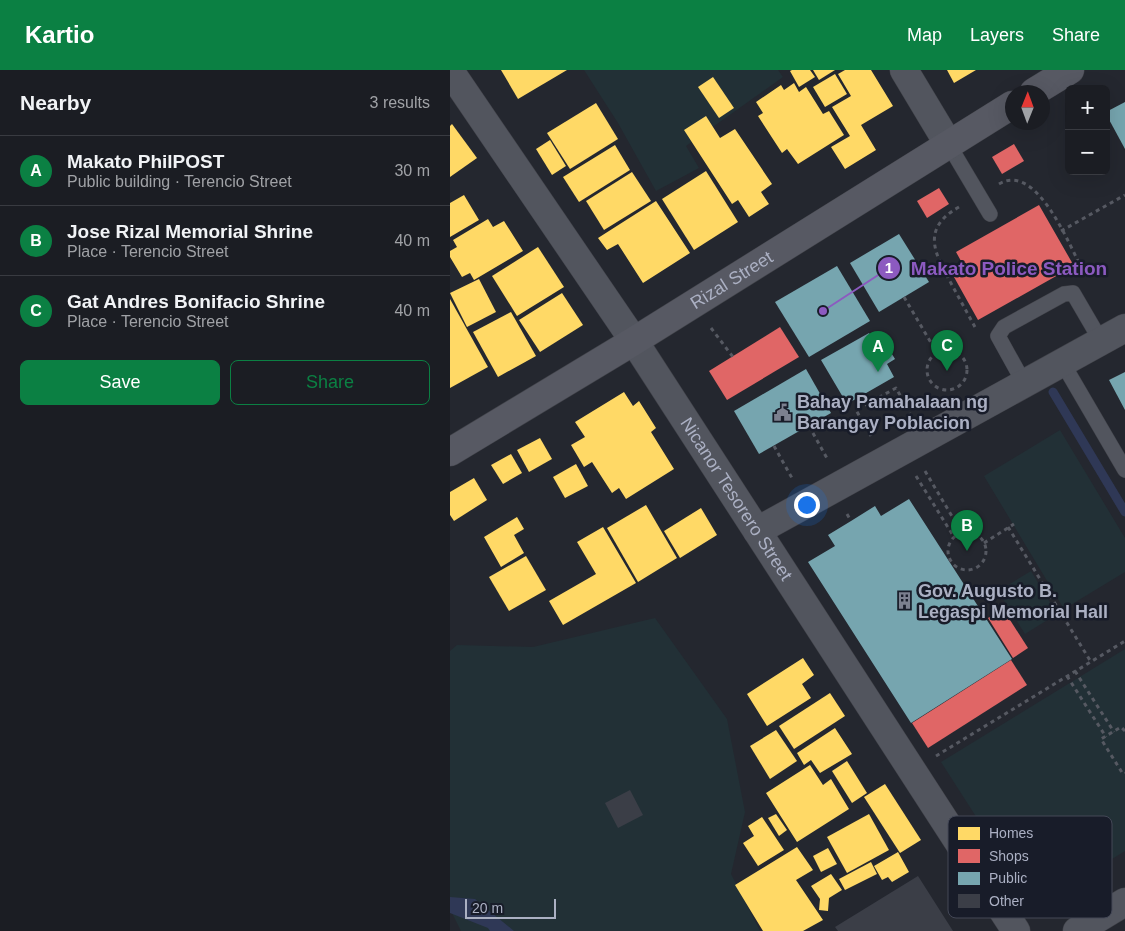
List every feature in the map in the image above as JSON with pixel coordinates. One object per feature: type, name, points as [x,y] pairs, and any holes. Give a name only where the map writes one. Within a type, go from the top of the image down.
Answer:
[{"type":"main road","points":[[1045,85],[1070,70]]},
{"type":"main road","name":"Rizal Street","points":[[450,452],[634,341],[1005,110]]},
{"type":"street","points":[[904,70],[948,145]]},
{"type":"street","name":"Nicanor Tesorero Street","points":[[450,71],[634,341],[948,826]]},
{"type":"street","points":[[757,531],[1125,328]]},
{"type":"street","points":[[1112,910],[1125,902]]},
{"type":"street","name":"Nicanor Tesorero Street","points":[[1008,918],[1016,931]]},
{"type":"street","points":[[1077,931],[1099,918]]},
{"type":"lane","points":[[948,145],[990,214]]},
{"type":"lane","points":[[1024,383],[998,336],[1004,327],[1064,294],[1073,293],[1101,341]]},
{"type":"lane","points":[[1062,362],[1125,470]]},
{"type":"path","points":[[1003,181],[1022,182],[1036,190],[1085,274]]},
{"type":"path","points":[[1061,231],[1125,195]]},
{"type":"path","points":[[944,216],[934,234],[936,256],[978,333]]},
{"type":"path","points":[[904,297],[937,353]]},
{"type":"path","points":[[711,328],[732,357]]},
{"type":"path","points":[[953,351],[964,359],[967,371],[966,377],[957,388],[944,390],[937,388],[930,380],[928,364],[937,353],[953,351]]},
{"type":"path","points":[[958,535],[905,449],[856,410],[896,388],[905,449],[958,535]]},
{"type":"path","points":[[809,426],[842,484]]},
{"type":"path","points":[[774,446],[806,504]]},
{"type":"path","points":[[984,543],[1014,524]]},
{"type":"path","points":[[1008,527],[1091,662]]},
{"type":"path","points":[[975,534],[984,543],[986,553],[982,563],[966,570],[959,568],[950,560],[948,548],[958,535],[975,534]]},
{"type":"path","points":[[912,770],[1125,641]]},
{"type":"path","points":[[1075,671],[1114,732]]},
{"type":"path","points":[[1067,676],[1106,736]]},
{"type":"path","points":[[1125,730],[1121,727],[1101,740],[1123,774],[1125,773]]},
{"type":"shaded area","points":[[584,70],[778,70],[783,77],[686,146],[699,168],[656,191],[618,123]]},
{"type":"shaded area","points":[[1060,430],[1125,538],[1125,572],[1064,609],[984,476]]},
{"type":"shaded area","points":[[1031,571],[1057,614],[1025,634],[998,591]]},
{"type":"shaded area","points":[[655,618],[727,719],[745,812],[731,874],[760,931],[461,931],[450,909],[450,651],[457,645],[533,647]]},
{"type":"shaded area","points":[[1125,649],[1125,851],[1112,859],[1112,816],[976,816],[941,762]]},
{"type":"water","points":[[450,897],[475,899],[514,931],[490,931],[488,928],[450,913]]},
{"type":"building: Homes","points":[[501,70],[567,70],[518,99]]},
{"type":"building: Homes","points":[[810,70],[815,77],[799,87],[790,71]]},
{"type":"building: Homes","points":[[813,70],[835,70],[819,80]]},
{"type":"building: Homes","points":[[845,70],[871,70],[893,106],[861,125],[876,150],[845,169],[831,147],[850,136],[832,107],[851,96],[838,74]]},
{"type":"building: Homes","points":[[947,70],[976,70],[954,83]]},
{"type":"building: Homes","points":[[835,74],[847,94],[825,107],[813,87]]},
{"type":"building: Homes","points":[[713,77],[734,108],[719,118],[698,87]]},
{"type":"building: Homes","points":[[794,83],[799,92],[806,87],[823,114],[829,111],[844,135],[798,164],[787,149],[782,153],[758,116],[763,113],[756,102],[781,85],[784,90]]},
{"type":"building: Homes","points":[[596,103],[618,139],[570,169],[547,133]]},
{"type":"building: Homes","points":[[706,116],[720,138],[735,129],[772,184],[761,192],[769,204],[749,217],[738,200],[732,204],[684,130]]},
{"type":"building: Homes","points":[[452,124],[477,158],[450,177],[450,126]]},
{"type":"building: Homes","points":[[550,140],[566,166],[552,175],[536,149]]},
{"type":"building: Homes","points":[[615,145],[630,170],[579,202],[563,177]]},
{"type":"building: Homes","points":[[706,171],[738,222],[694,250],[662,199]]},
{"type":"building: Homes","points":[[632,172],[651,201],[604,230],[586,201]]},
{"type":"building: Homes","points":[[464,195],[479,220],[450,237],[450,203]]},
{"type":"building: Homes","points":[[656,201],[690,253],[643,283],[618,244],[607,250],[598,238]]},
{"type":"building: Homes","points":[[488,219],[493,227],[504,221],[523,251],[474,280],[470,273],[462,277],[450,257],[450,251],[457,247],[453,240]]},
{"type":"building: Homes","points":[[538,247],[564,287],[517,316],[492,276]]},
{"type":"building: Homes","points":[[479,279],[496,312],[467,327],[450,293]]},
{"type":"building: Homes","points":[[562,293],[583,325],[540,352],[519,320]]},
{"type":"building: Homes","points":[[450,299],[488,367],[450,388]]},
{"type":"building: Homes","points":[[511,312],[536,356],[498,377],[473,332]]},
{"type":"building: Homes","points":[[624,392],[633,406],[639,401],[656,428],[651,432],[674,469],[626,499],[619,488],[612,493],[592,462],[584,467],[571,445],[585,437],[575,422]]},
{"type":"building: Homes","points":[[540,438],[552,459],[529,472],[517,450]]},
{"type":"building: Homes","points":[[511,454],[522,473],[503,484],[491,465]]},
{"type":"building: Homes","points":[[576,464],[588,486],[565,498],[553,477]]},
{"type":"building: Homes","points":[[474,478],[487,500],[454,521],[450,515],[450,492]]},
{"type":"building: Homes","points":[[646,505],[677,558],[638,582],[607,528]]},
{"type":"building: Homes","points":[[701,508],[717,535],[680,558],[664,531]]},
{"type":"building: Homes","points":[[517,517],[524,529],[514,535],[524,553],[501,567],[484,537]]},
{"type":"building: Homes","points":[[603,527],[636,583],[563,625],[549,601],[596,574],[577,542]]},
{"type":"building: Homes","points":[[526,556],[546,590],[509,611],[489,577]]},
{"type":"building: Homes","points":[[803,658],[814,675],[802,684],[811,698],[767,726],[747,694]]},
{"type":"building: Homes","points":[[830,693],[845,716],[794,749],[779,726]]},
{"type":"building: Homes","points":[[835,728],[852,754],[820,773],[811,760],[804,765],[797,753]]},
{"type":"building: Homes","points":[[776,730],[797,761],[770,779],[750,746]]},
{"type":"building: Homes","points":[[847,761],[867,793],[852,803],[832,771]]},
{"type":"building: Homes","points":[[810,765],[823,785],[831,779],[849,809],[797,842],[766,793]]},
{"type":"building: Homes","points":[[885,784],[921,840],[900,853],[864,797]]},
{"type":"building: Homes","points":[[776,814],[787,830],[779,836],[768,818]]},
{"type":"building: Homes","points":[[869,814],[889,850],[847,873],[827,837]]},
{"type":"building: Homes","points":[[762,817],[784,850],[758,866],[743,843],[754,836],[748,826]]},
{"type":"building: Homes","points":[[797,847],[813,870],[796,880],[823,920],[803,931],[763,931],[735,885]]},
{"type":"building: Homes","points":[[828,848],[837,864],[821,872],[813,856]]},
{"type":"building: Homes","points":[[898,852],[909,872],[892,882],[888,877],[882,880],[874,866]]},
{"type":"building: Homes","points":[[871,862],[877,874],[845,890],[839,879]]},
{"type":"building: Homes","points":[[831,874],[842,890],[829,898],[828,911],[819,910],[820,899],[811,886]]},
{"type":"building: Shops","points":[[1014,144],[1024,161],[1002,174],[992,157]]},
{"type":"building: Shops","points":[[939,188],[949,204],[927,218],[917,201]]},
{"type":"building: Shops","points":[[1039,205],[1074,266],[978,320],[954,277],[966,270],[956,252]]},
{"type":"building: Shops","points":[[780,327],[799,357],[727,400],[709,371]]},
{"type":"building: Shops","points":[[1003,609],[1028,648],[1013,658],[988,618]]},
{"type":"building: Shops","points":[[1011,660],[1027,685],[928,748],[912,723]]},
{"type":"building: Public","points":[[1125,102],[1125,149],[1110,121],[1110,110]]},
{"type":"building: Public","points":[[899,234],[929,282],[879,312],[850,263]]},
{"type":"building: Public","points":[[837,266],[870,321],[809,357],[775,302]]},
{"type":"building: Public","points":[[869,333],[876,345],[884,341],[895,359],[887,364],[894,377],[847,404],[821,360]]},
{"type":"building: Public","name":"Bahay Pamahalaan ng Barangay Poblacion","points":[[806,369],[831,413],[759,454],[734,411]]},
{"type":"building: Public","points":[[1125,372],[1125,410],[1109,380]]},
{"type":"building: Public","name":"Gov. Augusto B. Legaspi Memorial Hall","points":[[909,499],[1012,659],[911,723],[808,562],[835,546],[828,535],[875,506],[881,516]]},
{"type":"building: Other","points":[[630,790],[643,815],[618,828],[605,803]]},
{"type":"building: Other","points":[[918,876],[953,931],[838,931],[835,927]]},
{"type":"waterway","points":[[1053,392],[1125,512]]},
{"type":"place","name":"Makato Police Station","points":[[823,311]]},
{"type":"place","name":"Gat Andres Bonifacio Shrine","points":[[947,371]]},
{"type":"place","name":"Makato PhilPOST","points":[[878,372]]},
{"type":"place","name":"Bahay Pamahalaan ng Barangay Poblacion","points":[[783,412]]},
{"type":"place","name":"Jose Rizal Memorial Shrine","points":[[967,551]]},
{"type":"place","name":"Gov. Augusto B. Legaspi Memorial Hall","points":[[904,601]]}]
